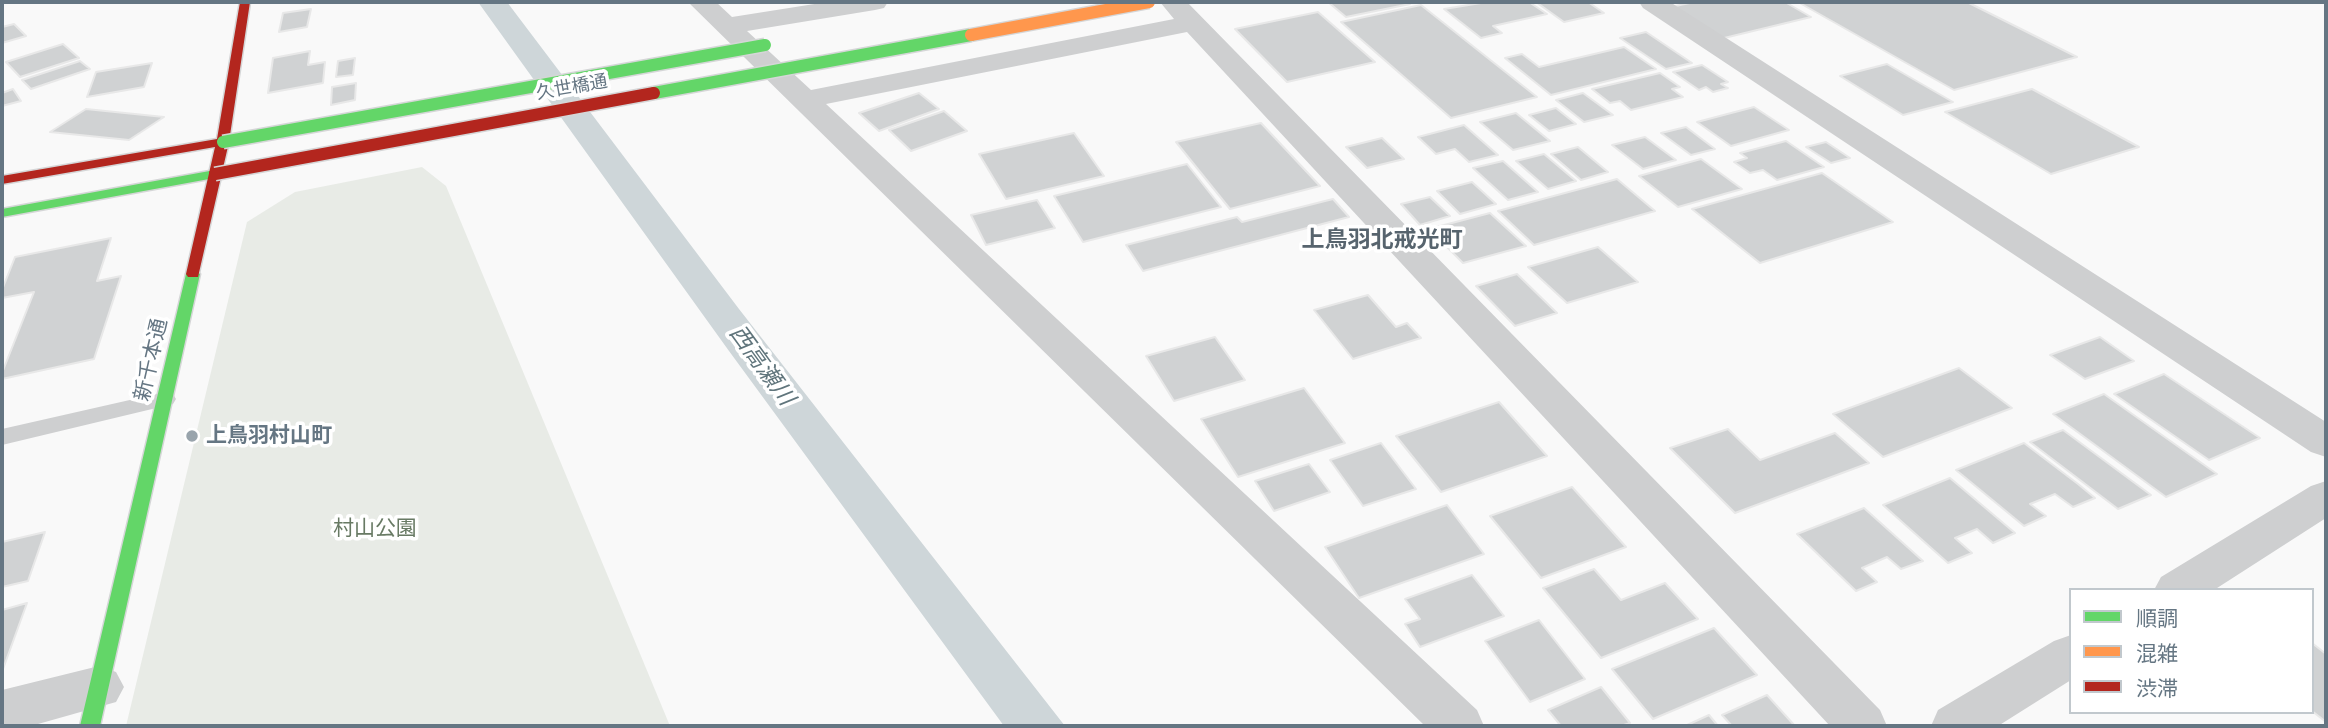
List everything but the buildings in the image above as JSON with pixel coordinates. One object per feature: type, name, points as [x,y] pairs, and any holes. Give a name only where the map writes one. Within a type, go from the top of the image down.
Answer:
[{"type":"street","name":"新千本通","points":[[95,706],[223,142],[245,2]]},
{"type":"street","points":[[701,2],[1459,726]]},
{"type":"street","points":[[726,26],[875,2]]},
{"type":"street","name":"久世橋通","points":[[2,213],[1149,2]]},
{"type":"street","points":[[1652,2],[2326,442]]},
{"type":"street","points":[[804,100],[1183,12],[1861,726]]},
{"type":"street","name":"久世橋通","points":[[2,180],[779,43]]},
{"type":"street","points":[[2180,588],[2326,497]]},
{"type":"street","points":[[1956,726],[2069,656]]},
{"type":"street","points":[[2,712],[95,706]]},
{"type":"lane","points":[[2,437],[164,399]]},
{"type":"green space","name":"村山公園","points":[[422,167],[446,186],[670,726],[126,726],[247,222],[295,192]]},
{"type":"water","name":"西高瀬川","points":[[478,2],[507,2],[739,309],[1065,726],[1004,726]]},
{"type":"traffic: fast","points":[[654,93],[971,35]]},
{"type":"traffic: fast","points":[[223,142],[765,45]]},
{"type":"traffic: fast","points":[[2,213],[215,174]]},
{"type":"traffic: fast","points":[[90,726],[193,274]]},
{"type":"traffic: jam","points":[[193,274],[223,142],[245,2]]},
{"type":"traffic: jam","points":[[215,174],[654,93]]},
{"type":"traffic: jam","points":[[2,180],[223,142]]},
{"type":"traffic: slow","points":[[971,35],[1149,2]]},
{"type":"place","name":"上鳥羽村山町","points":[[192,436]]},
{"type":"district","name":"上鳥羽北戒光町","points":[[1382,241]]}]
